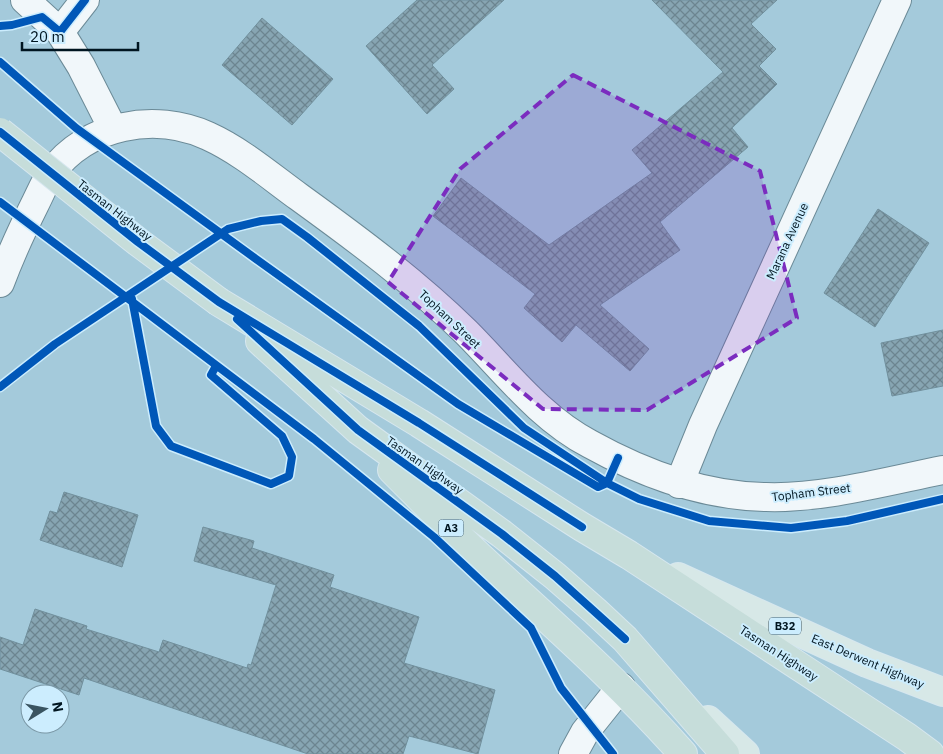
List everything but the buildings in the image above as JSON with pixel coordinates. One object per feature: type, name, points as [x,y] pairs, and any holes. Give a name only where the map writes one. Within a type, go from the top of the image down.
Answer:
[{"type":"highway","name":"Tasman Highway","points":[[0,132],[138,242],[219,302],[427,428],[629,555],[930,754]]},
{"type":"highway","name":"Tasman Highway","points":[[219,302],[358,430],[451,495],[555,576],[625,639],[725,754]]},
{"type":"highway","name":"A3","points":[[219,302],[489,565],[549,618],[621,687],[683,754]]},
{"type":"main road","name":"East Derwent Highway","points":[[629,555],[867,663],[943,692]]},
{"type":"main road","name":"A3","points":[[625,639],[746,754]]},
{"type":"street","points":[[25,0],[60,32],[81,66],[113,129]]},
{"type":"street","points":[[60,32],[85,0]]},
{"type":"street","name":"Marana Avenue","points":[[679,484],[703,425],[897,0]]},
{"type":"street","name":"Topham Street","points":[[0,283],[17,240],[52,173],[72,152],[96,136],[113,129],[134,124],[161,123],[185,127],[210,136],[243,157],[325,216],[435,303],[525,396],[555,422],[596,447],[635,466],[679,484],[724,494],[765,498],[854,488],[943,470]]},
{"type":"street","points":[[572,754],[585,732],[621,687]]},
{"type":"highlighted area","points":[[573,75],[760,171],[797,318],[647,410],[543,409],[388,282],[460,169]]},
{"type":"cycle path","points":[[0,26],[12,25],[42,17],[60,32],[85,0]]},
{"type":"cycle path","points":[[0,62],[76,128],[458,404],[598,487],[607,483],[618,458]]},
{"type":"cycle path","points":[[0,132],[138,242],[219,302],[419,423],[582,527]]},
{"type":"cycle path","points":[[0,202],[314,439],[434,537],[531,628],[561,688],[613,754]]},
{"type":"cycle path","points":[[0,387],[55,344],[228,229],[261,221],[282,219],[419,326],[524,428],[607,483],[639,499],[709,521],[791,528],[847,521],[943,499]]},
{"type":"cycle path","points":[[132,299],[156,426],[171,446],[271,484],[289,476],[292,457],[282,436],[211,375],[216,366]]},
{"type":"cycle path","points":[[237,319],[358,430],[502,534],[555,576],[625,639]]}]
